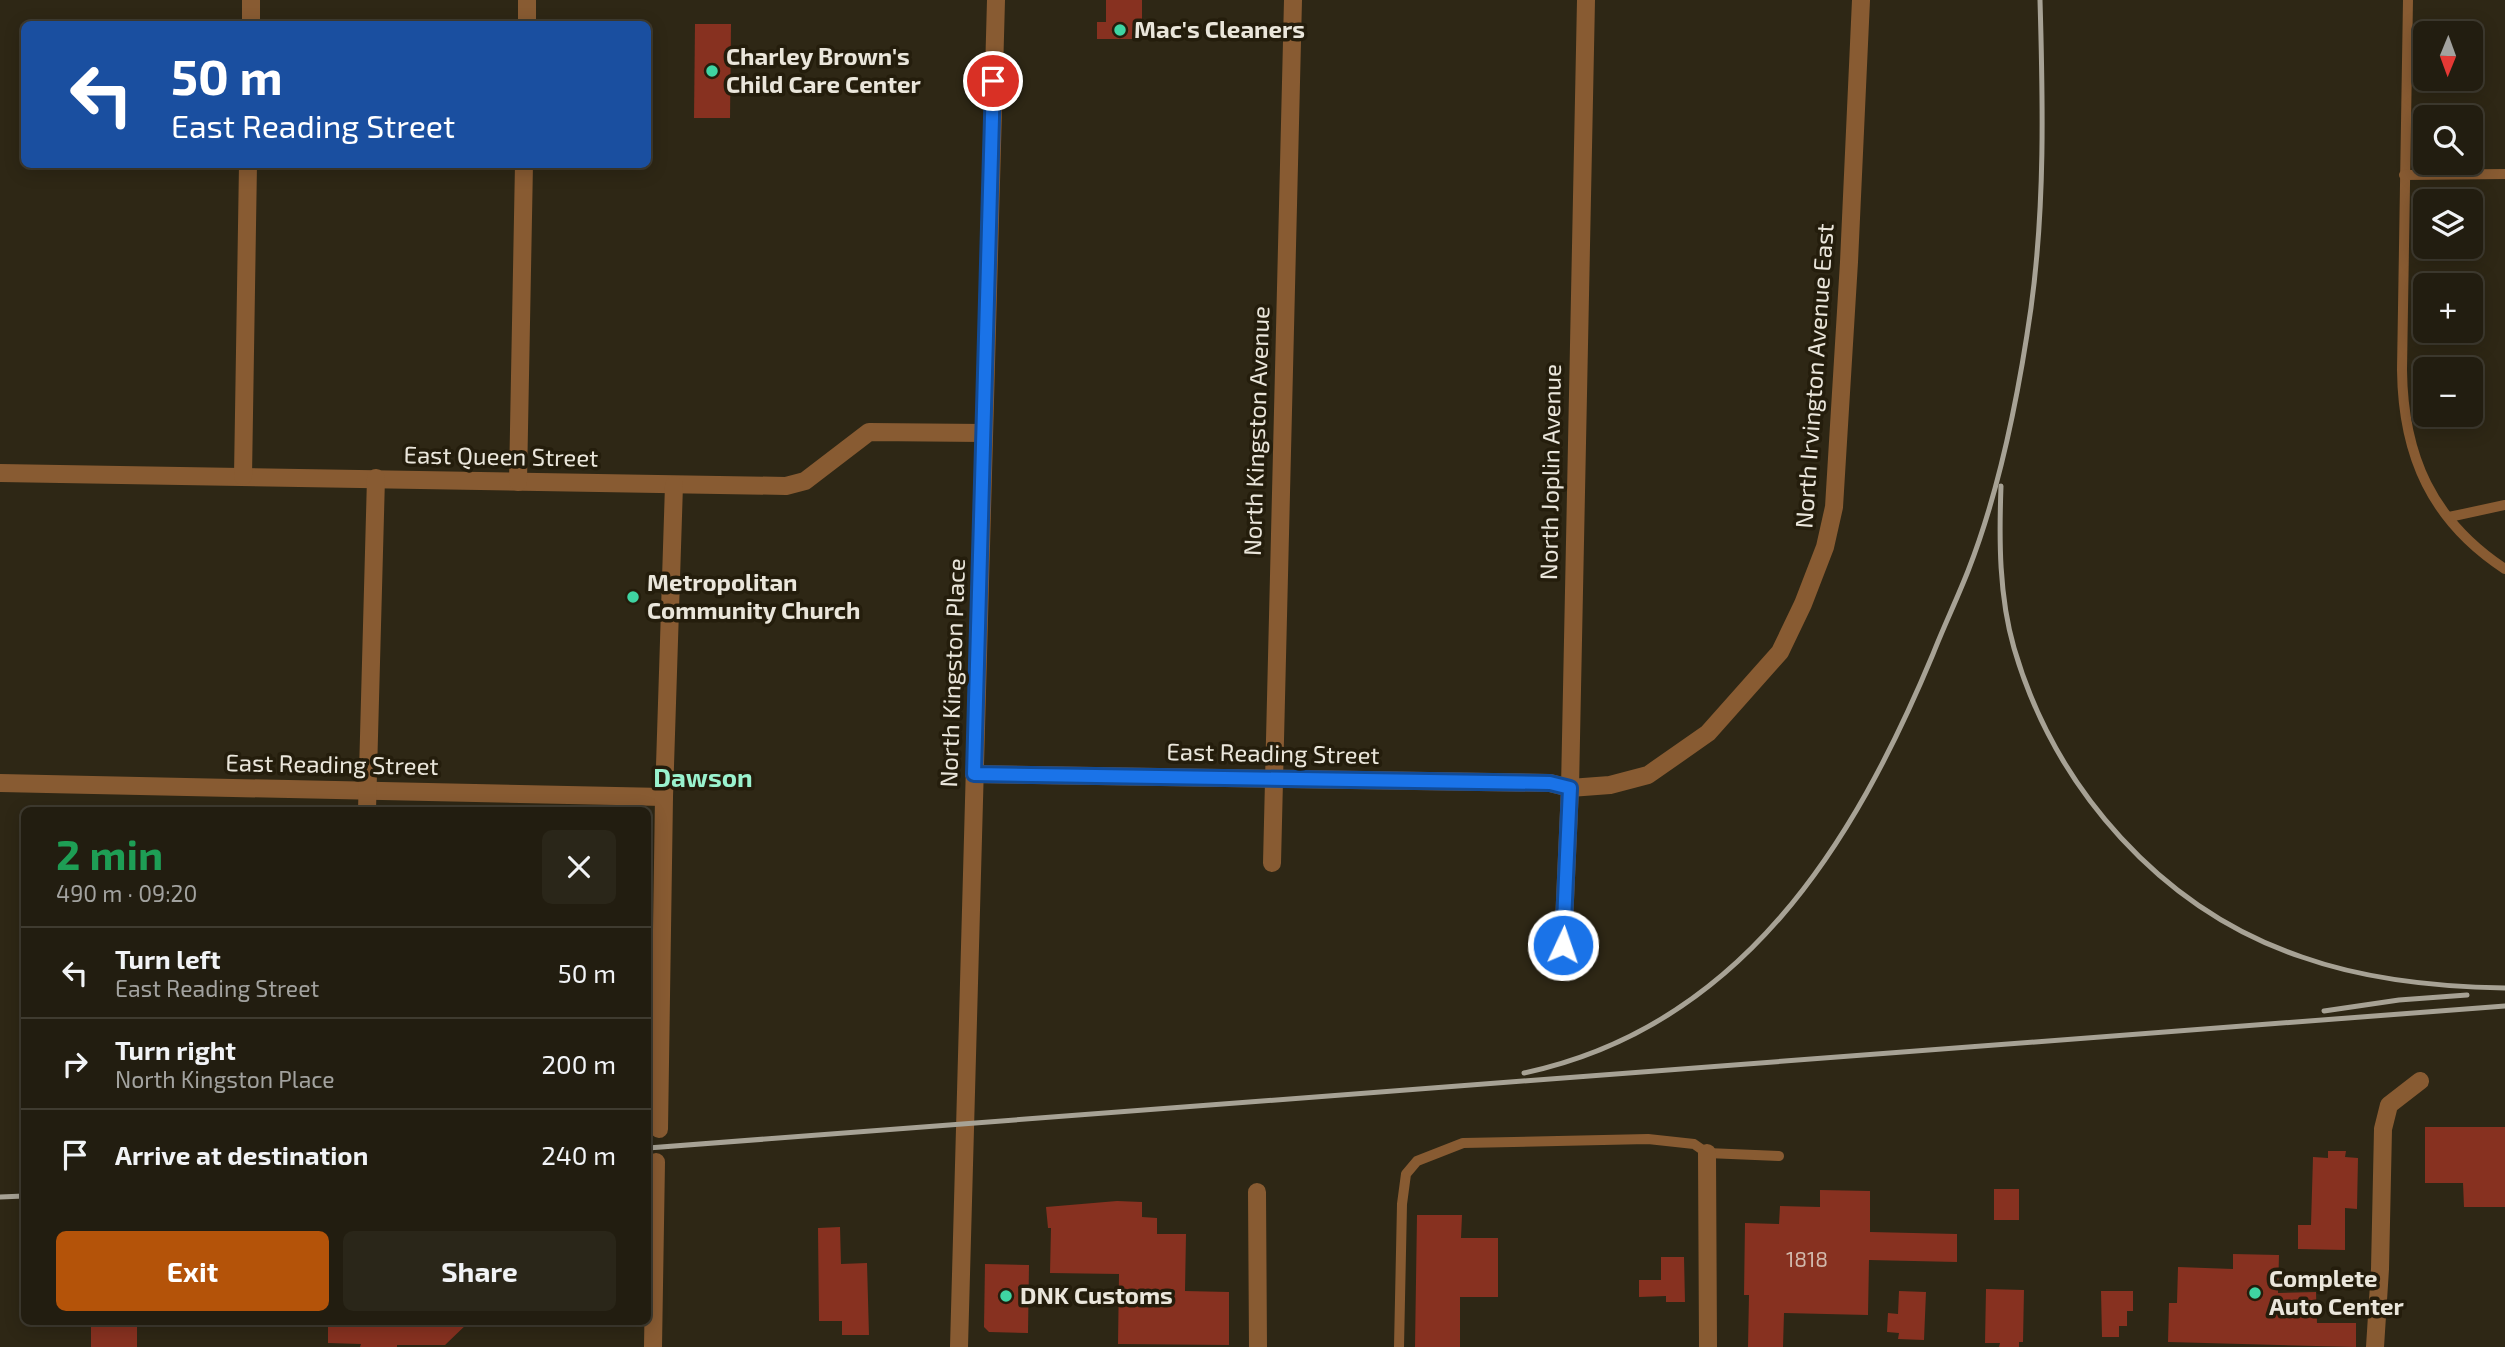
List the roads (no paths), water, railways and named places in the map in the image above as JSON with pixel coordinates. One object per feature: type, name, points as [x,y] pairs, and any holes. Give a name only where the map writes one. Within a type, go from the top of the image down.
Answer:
[{"type":"street","points":[[251,0],[251,21]]},
{"type":"street","points":[[527,0],[527,21]]},
{"type":"street","name":"North Kingston Place","points":[[959,1347],[996,0]]},
{"type":"street","name":"North Kingston Avenue","points":[[1272,863],[1293,0]]},
{"type":"street","name":"North Joplin Avenue","points":[[1563,945],[1570,788],[1586,0]]},
{"type":"street","name":"North Irvington Avenue East","points":[[1570,788],[1610,785],[1648,775],[1708,733],[1780,652],[1803,604],[1825,547],[1835,507],[1861,0]]},
{"type":"street","points":[[243,476],[248,168]]},
{"type":"street","points":[[518,482],[524,168]]},
{"type":"street","name":"East Queen Street","points":[[0,473],[794,486],[805,481],[869,432],[984,433]]},
{"type":"street","points":[[368,807],[376,478]]},
{"type":"street","points":[[659,1129],[664,797],[674,485]]},
{"type":"street","name":"East Reading Street","points":[[974,774],[1550,783],[1570,788]]},
{"type":"street","name":"East Reading Street","points":[[0,783],[664,797]]},
{"type":"street","points":[[2375,1347],[2380,1269],[2383,1129],[2389,1105],[2420,1081]]},
{"type":"street","points":[[1707,1153],[1708,1347]]},
{"type":"street","points":[[653,1347],[656,1162]]},
{"type":"street","points":[[1257,1192],[1258,1347]]},
{"type":"lane","points":[[2408,0],[2402,370],[2404,412],[2412,453],[2421,476],[2465,536],[2505,569]]},
{"type":"lane","points":[[2404,174],[2505,174]]},
{"type":"lane","points":[[2449,517],[2505,505]]},
{"type":"lane","points":[[1399,1347],[1402,1204],[1406,1174],[1417,1161],[1463,1143],[1647,1139],[1694,1144],[1707,1153],[1779,1156]]},
{"type":"railway","points":[[1524,1073],[1601,1050],[1668,1015],[1728,970],[1780,917],[1826,858],[1866,793],[1902,725],[1979,540],[2007,441],[2020,373],[2031,308],[2039,231],[2042,116],[2040,0]]},
{"type":"railway","points":[[2001,486],[2001,568],[2005,608],[2014,648],[2032,700],[2057,749],[2086,795],[2121,838],[2160,876],[2204,909],[2251,936],[2302,957],[2402,981],[2505,988]]},
{"type":"railway","points":[[2324,1011],[2399,1000],[2467,995]]},
{"type":"railway","points":[[651,1148],[2505,1006]]},
{"type":"railway","points":[[0,1197],[21,1196]]},
{"type":"place","name":"Mac's Cleaners","points":[[1120,30]]},
{"type":"place","name":"Charley Brown's Child Care Center","points":[[712,71]]},
{"type":"place","name":"Metropolitan Community Church","points":[[633,597]]},
{"type":"place","name":"Complete Auto Center","points":[[2255,1293]]},
{"type":"place","name":"DNK Customs","points":[[1006,1296]]},
{"type":"district","name":"Dawson","points":[[703,778]]}]
